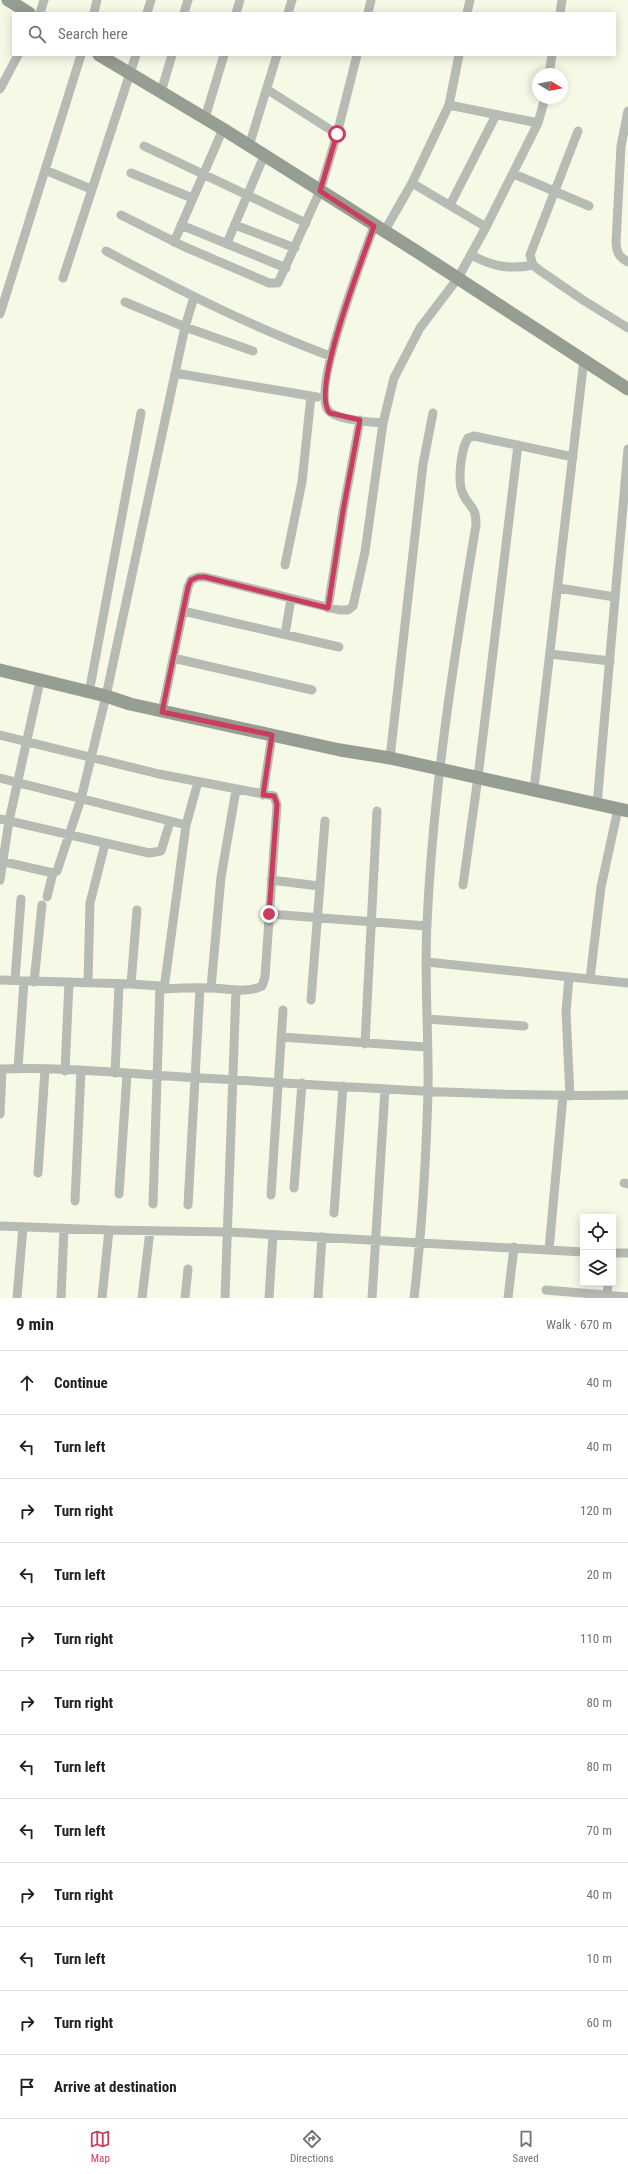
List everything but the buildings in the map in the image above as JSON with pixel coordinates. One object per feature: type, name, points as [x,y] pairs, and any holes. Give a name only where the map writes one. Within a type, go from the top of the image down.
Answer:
[{"type":"main road","points":[[8,0],[27,12]]},
{"type":"main road","points":[[101,56],[205,118],[458,278],[628,389]]},
{"type":"main road","points":[[0,670],[106,696],[162,712],[340,750],[390,758],[623,810]]},
{"type":"street","points":[[40,12],[44,0]]},
{"type":"street","points":[[94,12],[97,0]]},
{"type":"street","points":[[147,12],[151,0]]},
{"type":"street","points":[[184,12],[188,0]]},
{"type":"street","points":[[236,12],[240,0]]},
{"type":"street","points":[[288,12],[292,0]]},
{"type":"street","points":[[368,12],[371,0]]},
{"type":"street","points":[[467,12],[470,0]]},
{"type":"street","points":[[560,12],[562,0]]},
{"type":"street","points":[[1,84],[17,56]]},
{"type":"street","points":[[0,314],[81,56]]},
{"type":"street","points":[[63,278],[136,56]]},
{"type":"street","points":[[161,92],[172,56]]},
{"type":"street","points":[[205,118],[224,56]]},
{"type":"street","points":[[249,146],[268,90],[277,56]]},
{"type":"street","points":[[121,215],[174,242],[269,283],[278,282],[286,268],[320,191],[337,134],[357,56]]},
{"type":"street","points":[[383,423],[360,420],[330,413],[327,409],[324,398],[330,356],[379,229],[412,183],[448,105],[459,56]]},
{"type":"street","points":[[550,68],[552,56]]},
{"type":"street","points":[[268,90],[337,134]]},
{"type":"street","points":[[162,712],[188,587],[191,580],[198,577],[340,610],[348,610],[353,606],[365,552],[383,423],[394,378],[420,328],[458,278],[471,255],[514,174],[538,123],[543,104]]},
{"type":"street","points":[[448,105],[538,123]]},
{"type":"street","points":[[628,111],[621,146],[616,243],[617,252],[620,258],[628,262]]},
{"type":"street","points":[[450,205],[496,115]]},
{"type":"street","points":[[174,242],[223,130]]},
{"type":"street","points":[[578,131],[531,247],[530,255],[533,265],[583,300],[628,328]]},
{"type":"street","points":[[144,146],[248,194],[306,223]]},
{"type":"street","points":[[227,243],[264,156]]},
{"type":"street","points":[[46,170],[91,189]]},
{"type":"street","points":[[131,173],[192,198]]},
{"type":"street","points":[[514,174],[589,206]]},
{"type":"street","points":[[412,183],[486,227]]},
{"type":"street","points":[[181,225],[286,268]]},
{"type":"street","points":[[235,225],[295,248]]},
{"type":"street","points":[[106,251],[194,297],[284,339],[330,356]]},
{"type":"street","points":[[471,255],[499,267],[515,269],[533,265]]},
{"type":"street","points":[[47,897],[53,874],[57,871],[81,799],[106,696],[185,327],[194,297]]},
{"type":"street","points":[[125,302],[185,327],[253,351]]},
{"type":"street","points":[[534,789],[584,360]]},
{"type":"street","points":[[175,373],[324,398]]},
{"type":"street","points":[[285,565],[302,482],[311,396]]},
{"type":"street","points":[[390,758],[423,464],[432,413]]},
{"type":"street","points":[[89,693],[141,414]]},
{"type":"street","points":[[328,608],[343,511],[360,420]]},
{"type":"street","points":[[414,1298],[420,1241],[428,1090],[426,1047],[427,926],[439,769],[476,525],[476,514],[473,506],[463,494],[461,486],[464,444],[468,438],[474,436],[573,457]]},
{"type":"street","points":[[463,885],[478,777],[518,445]]},
{"type":"street","points":[[597,805],[628,449]]},
{"type":"street","points":[[558,588],[615,596]]},
{"type":"street","points":[[284,634],[291,599]]},
{"type":"street","points":[[183,611],[339,647]]},
{"type":"street","points":[[550,654],[610,662]]},
{"type":"street","points":[[173,658],[312,690]]},
{"type":"street","points":[[0,880],[4,820],[17,783],[28,743],[40,681]]},
{"type":"street","points":[[0,735],[90,758],[236,790],[274,796],[277,804],[265,977],[262,986],[255,989],[236,990],[88,982],[34,982],[0,980]]},
{"type":"street","points":[[263,795],[272,735]]},
{"type":"street","points":[[0,778],[186,826]]},
{"type":"street","points":[[154,1204],[162,987],[186,826],[198,782]]},
{"type":"street","points":[[211,988],[221,877],[236,790]]},
{"type":"street","points":[[590,979],[601,887],[623,810]]},
{"type":"street","points":[[365,1044],[370,923],[377,811]]},
{"type":"street","points":[[4,820],[140,852],[155,853],[161,851],[164,847],[170,822]]},
{"type":"street","points":[[311,1000],[325,821]]},
{"type":"street","points":[[88,982],[90,902],[105,844]]},
{"type":"street","points":[[2,861],[53,874]]},
{"type":"street","points":[[271,880],[319,886]]},
{"type":"street","points":[[18,1069],[21,899]]},
{"type":"street","points":[[34,982],[42,905]]},
{"type":"street","points":[[131,984],[137,910]]},
{"type":"street","points":[[269,914],[370,923],[427,926]]},
{"type":"street","points":[[427,962],[628,983]]},
{"type":"street","points":[[549,1250],[566,1096],[566,1012],[569,977]]},
{"type":"street","points":[[65,1071],[69,982]]},
{"type":"street","points":[[115,1073],[119,984]]},
{"type":"street","points":[[188,1205],[200,988]]},
{"type":"street","points":[[225,1298],[234,1080],[236,990]]},
{"type":"street","points":[[271,1195],[277,1082],[284,1010]]},
{"type":"street","points":[[427,1019],[524,1026]]},
{"type":"street","points":[[281,1038],[426,1047]]},
{"type":"street","points":[[0,1114],[1,1069],[158,1075],[386,1089],[566,1096],[628,1095]]},
{"type":"street","points":[[38,1173],[45,1070]]},
{"type":"street","points":[[75,1201],[81,1071]]},
{"type":"street","points":[[119,1194],[127,1074]]},
{"type":"street","points":[[294,1188],[302,1083]]},
{"type":"street","points":[[334,1213],[343,1086]]},
{"type":"street","points":[[372,1298],[374,1241],[386,1089]]},
{"type":"street","points":[[0,1226],[228,1232],[374,1241],[420,1241],[580,1252]]},
{"type":"street","points":[[17,1298],[23,1227]]},
{"type":"street","points":[[61,1298],[64,1228]]},
{"type":"street","points":[[102,1298],[109,1230]]},
{"type":"street","points":[[142,1298],[150,1231]]},
{"type":"street","points":[[269,1298],[273,1235]]},
{"type":"street","points":[[318,1298],[322,1237]]},
{"type":"street","points":[[508,1298],[514,1247]]},
{"type":"street","points":[[616,1253],[628,1253]]},
{"type":"street","points":[[185,1298],[188,1269]]},
{"type":"street","points":[[607,1297],[608,1286]]},
{"type":"street","points":[[546,1290],[607,1297],[628,1297]]},
{"type":"route","points":[[269,914],[277,799],[274,796],[263,795],[272,735],[162,712],[188,587],[191,580],[198,577],[205,577],[328,608],[343,511],[360,420],[330,413],[325,404],[324,398],[330,356],[374,226],[320,191],[337,134]]}]
